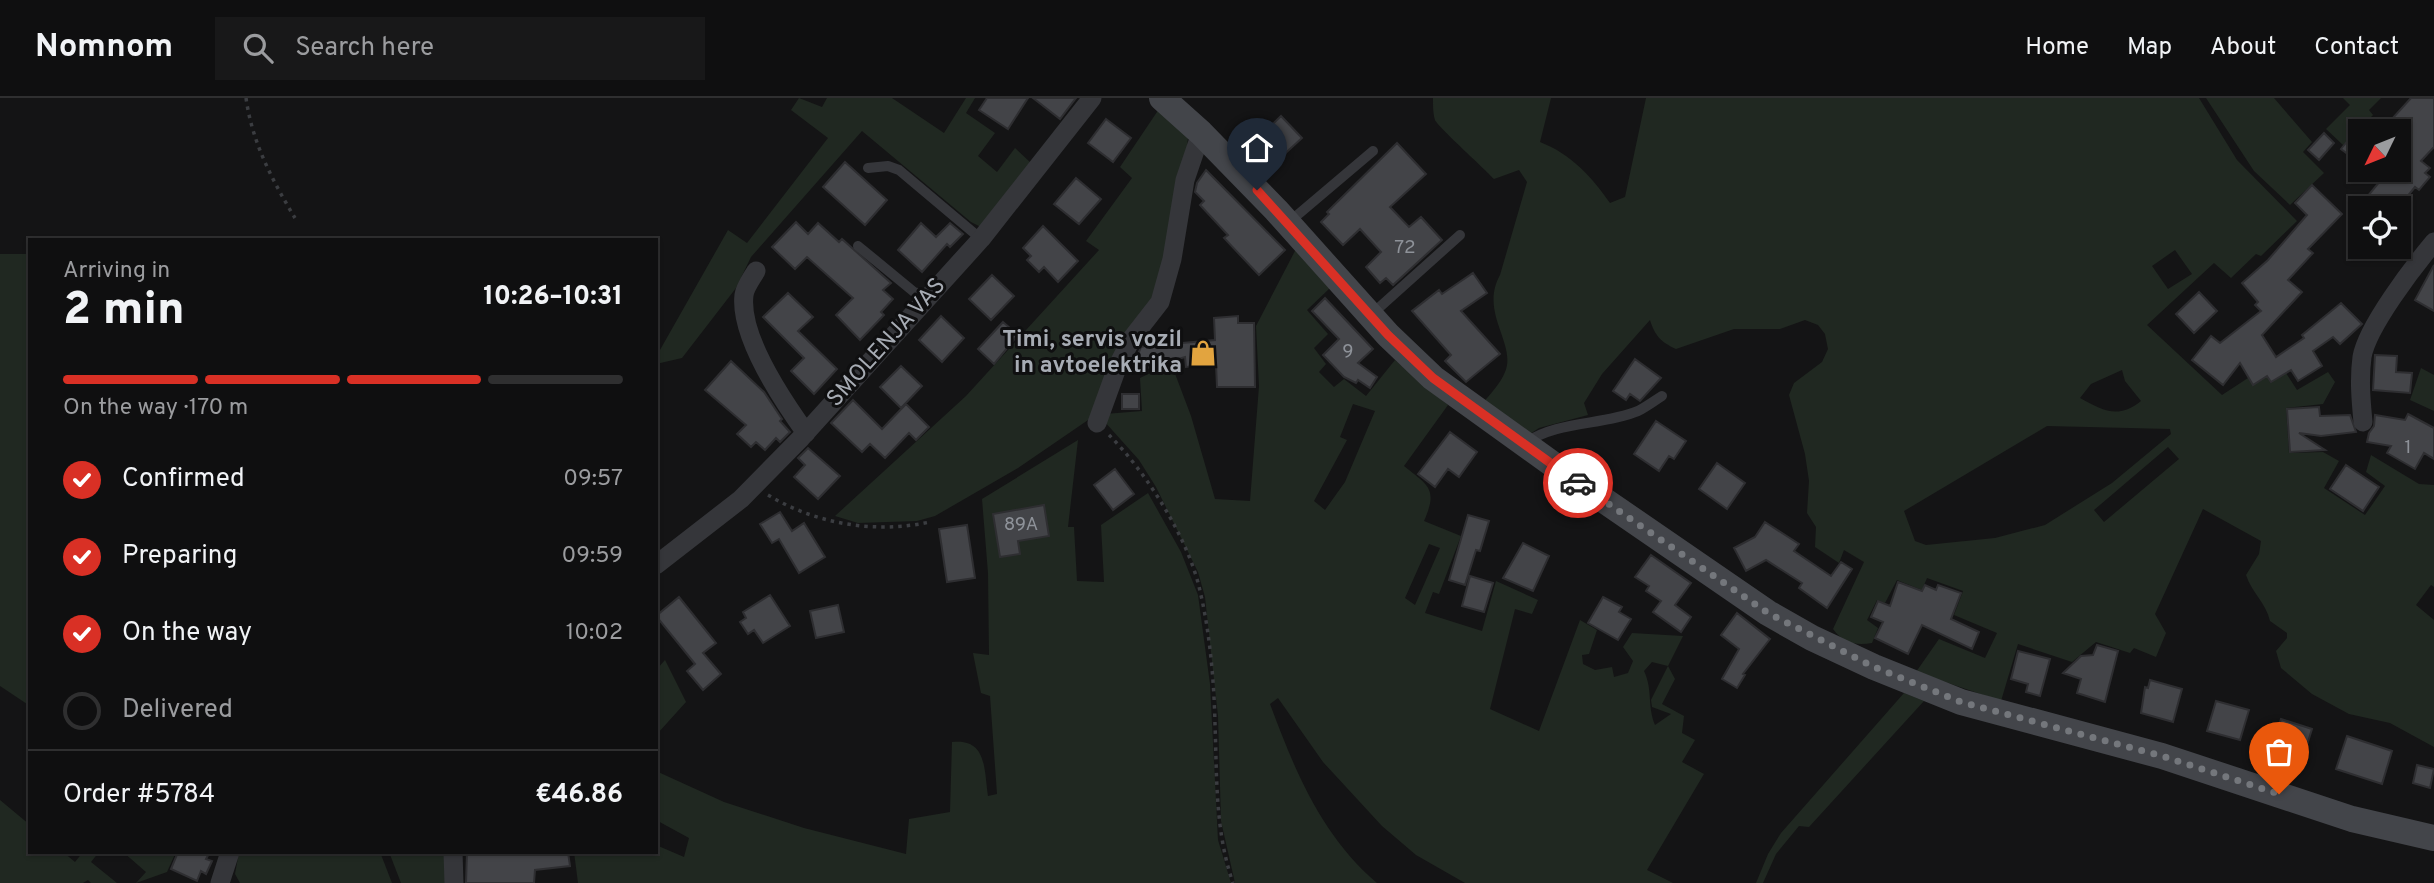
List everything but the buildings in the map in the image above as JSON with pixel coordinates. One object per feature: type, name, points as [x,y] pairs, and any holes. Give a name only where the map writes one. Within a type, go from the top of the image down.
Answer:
[{"type":"main road","points":[[1162,98],[1201,133],[1433,378],[1768,613],[1874,667],[1961,702],[2162,756],[2352,819],[2434,838]]},
{"type":"street","name":"SMOLENJA VAS","points":[[658,563],[754,487],[806,433],[981,239],[1092,98]]},
{"type":"street","points":[[1097,422],[1118,365],[1132,338],[1160,302],[1172,259],[1185,180],[1201,133]]},
{"type":"street","points":[[2363,422],[2360,390],[2362,354],[2389,304],[2434,242]]},
{"type":"street","points":[[756,271],[744,293],[746,317],[769,379],[806,433]]},
{"type":"street","points":[[220,883],[229,854]]},
{"type":"street","points":[[453,854],[454,883]]},
{"type":"lane","points":[[1288,223],[1373,151]]},
{"type":"lane","points":[[868,168],[888,166],[899,170],[981,239]]},
{"type":"lane","points":[[1372,315],[1460,235]]},
{"type":"lane","points":[[858,246],[914,292],[929,296]]},
{"type":"lane","points":[[1524,444],[1541,433],[1560,427],[1639,410],[1662,396]]},
{"type":"path","points":[[246,98],[254,135],[266,167],[295,218]]},
{"type":"path","points":[[1097,422],[1135,463],[1157,497],[1179,539],[1200,589],[1215,709],[1218,820],[1233,883]]},
{"type":"path","points":[[754,487],[789,508],[850,526],[907,527],[930,522]]},
{"type":"shaded area","points":[[799,98],[822,107],[827,98],[892,98],[944,133],[966,98],[975,98],[966,113],[995,133],[978,156],[997,172],[1015,148],[1031,163],[983,228],[971,222],[862,131],[751,257],[736,288],[682,358],[658,364],[658,353],[728,230],[747,243],[828,138],[791,110]]},
{"type":"shaded area","points":[[1433,98],[1551,98],[1540,142],[1580,167],[1610,203],[1625,197],[1646,98],[2199,98],[2237,160],[2297,221],[2261,256],[2256,254],[2231,278],[2214,263],[2147,325],[2222,395],[2248,378],[2253,385],[2270,373],[2275,380],[2286,373],[2297,390],[2328,372],[2335,382],[2323,404],[2286,408],[2289,453],[2323,452],[2339,461],[2324,488],[2365,515],[2385,486],[2366,472],[2371,455],[2419,484],[2434,485],[2434,587],[2431,585],[2416,605],[2434,620],[2434,747],[2390,723],[2349,714],[2312,694],[2281,668],[2276,651],[2287,638],[2287,633],[2270,621],[2246,575],[2259,554],[2261,541],[2203,509],[2155,614],[2166,633],[2156,657],[2134,648],[2130,653],[2096,642],[2072,662],[2018,644],[2001,701],[1916,672],[1939,639],[1985,658],[1997,633],[1954,615],[1963,591],[1927,578],[1922,590],[1897,580],[1885,603],[1877,600],[1867,620],[1878,628],[1872,643],[1855,644],[1841,638],[1833,629],[1864,562],[1844,550],[1839,563],[1815,547],[1816,527],[1807,513],[1809,481],[1805,454],[1789,395],[1794,383],[1822,362],[1828,349],[1825,334],[1818,325],[1805,320],[1780,329],[1734,329],[1676,349],[1659,338],[1650,320],[1602,374],[1584,403],[1588,415],[1539,428],[1527,436],[1483,403],[1505,372],[1506,350],[1496,315],[1495,289],[1527,182],[1519,170],[1494,179],[1438,124],[1434,118]],"holes":[[[2175,250],[2192,274],[2168,289],[2152,266]],[[2122,370],[2125,381],[2141,401],[2117,412],[2103,409],[2080,398],[2091,384]],[[2047,426],[2170,429],[2171,434],[2112,483],[2045,525],[1995,538],[1926,545],[1915,541],[1904,511]],[[2168,447],[2179,459],[2104,522],[2094,510]]]},
{"type":"shaded area","points":[[2206,98],[2274,98],[2312,142],[2303,152],[2324,173],[2290,205],[2254,171]]},
{"type":"shaded area","points":[[2343,98],[2381,98],[2369,110],[2373,115],[2369,119],[2348,119],[2348,140],[2343,145],[2326,129],[2350,105]]},
{"type":"shaded area","points":[[1159,109],[1188,137],[1186,157],[1154,298],[1091,418],[1018,468],[935,516],[917,521],[858,523],[835,516],[966,396],[1099,250],[1086,241],[1132,178],[1120,167]]},
{"type":"shaded area","points":[[1296,249],[1330,288],[1307,310],[1328,334],[1314,348],[1326,364],[1319,372],[1334,387],[1344,379],[1366,396],[1395,360],[1448,405],[1404,466],[1429,489],[1430,502],[1424,521],[1461,536],[1439,594],[1433,592],[1425,613],[1482,631],[1496,581],[1538,600],[1532,614],[1515,609],[1490,709],[1539,731],[1580,620],[1597,630],[1589,654],[1582,655],[1583,664],[1595,670],[1612,667],[1614,677],[1628,673],[1633,661],[1623,647],[1632,633],[1683,636],[1668,666],[1675,679],[1662,704],[1684,716],[1682,733],[1695,740],[1682,762],[1704,774],[1647,870],[1673,883],[1465,883],[1416,855],[1382,826],[1323,762],[1278,698],[1270,704],[1312,801],[1340,844],[1377,883],[1235,883],[1221,821],[1218,716],[1205,597],[1198,572],[1156,487],[1139,460],[1104,421],[1105,414],[1142,411],[1140,378],[1171,363],[1191,416],[1215,499],[1250,501],[1259,386],[1256,326]],"holes":[[[1353,404],[1375,411],[1345,482],[1325,510],[1314,501],[1347,440],[1340,437]],[[1429,544],[1440,548],[1415,605],[1405,598]],[[1652,662],[1668,666],[1651,700],[1652,707],[1671,714],[1655,725],[1644,671]]]},
{"type":"shaded area","points":[[0,254],[28,254],[28,705],[0,686]]},
{"type":"shaded area","points":[[2421,368],[2434,375],[2434,411],[2410,400]]},
{"type":"shaded area","points":[[1078,440],[1068,527],[1074,527],[1077,581],[1104,582],[1101,525],[1148,493],[1181,552],[1198,595],[1210,684],[1218,840],[1231,883],[578,883],[574,854],[658,854],[658,846],[684,857],[689,838],[658,821],[658,772],[724,802],[804,828],[906,854],[909,819],[950,812],[952,742],[963,742],[978,750],[984,766],[988,796],[997,794],[990,696],[981,693],[973,653],[989,655],[988,573],[982,499]]},
{"type":"shaded area","points":[[665,660],[686,702],[658,733],[658,668]]},
{"type":"shaded area","points":[[1904,693],[1924,701],[1809,827],[1799,826],[1776,854],[1763,883],[1756,883],[1768,854],[1781,833]]},
{"type":"shaded area","points":[[0,800],[28,823],[28,854],[65,854],[75,862],[81,854],[97,854],[91,862],[117,883],[91,883],[88,880],[83,883],[0,883]]},
{"type":"shaded area","points":[[125,854],[175,854],[167,872],[136,883],[146,872]]},
{"type":"shaded area","points":[[239,854],[381,854],[392,883],[240,883],[235,874]]},
{"type":"shaded area","points":[[390,854],[447,854],[447,883],[401,883]]},
{"type":"way so far","points":[[1578,483],[1768,613],[1812,638],[1874,667],[1961,702],[2162,756],[2279,794]]},
{"type":"place","name":"Timi, servis vozil in avtoelektrika","points":[[1203,353]]},
{"type":"route","points":[[1257,190],[1404,352],[1450,393],[1578,483]]}]
